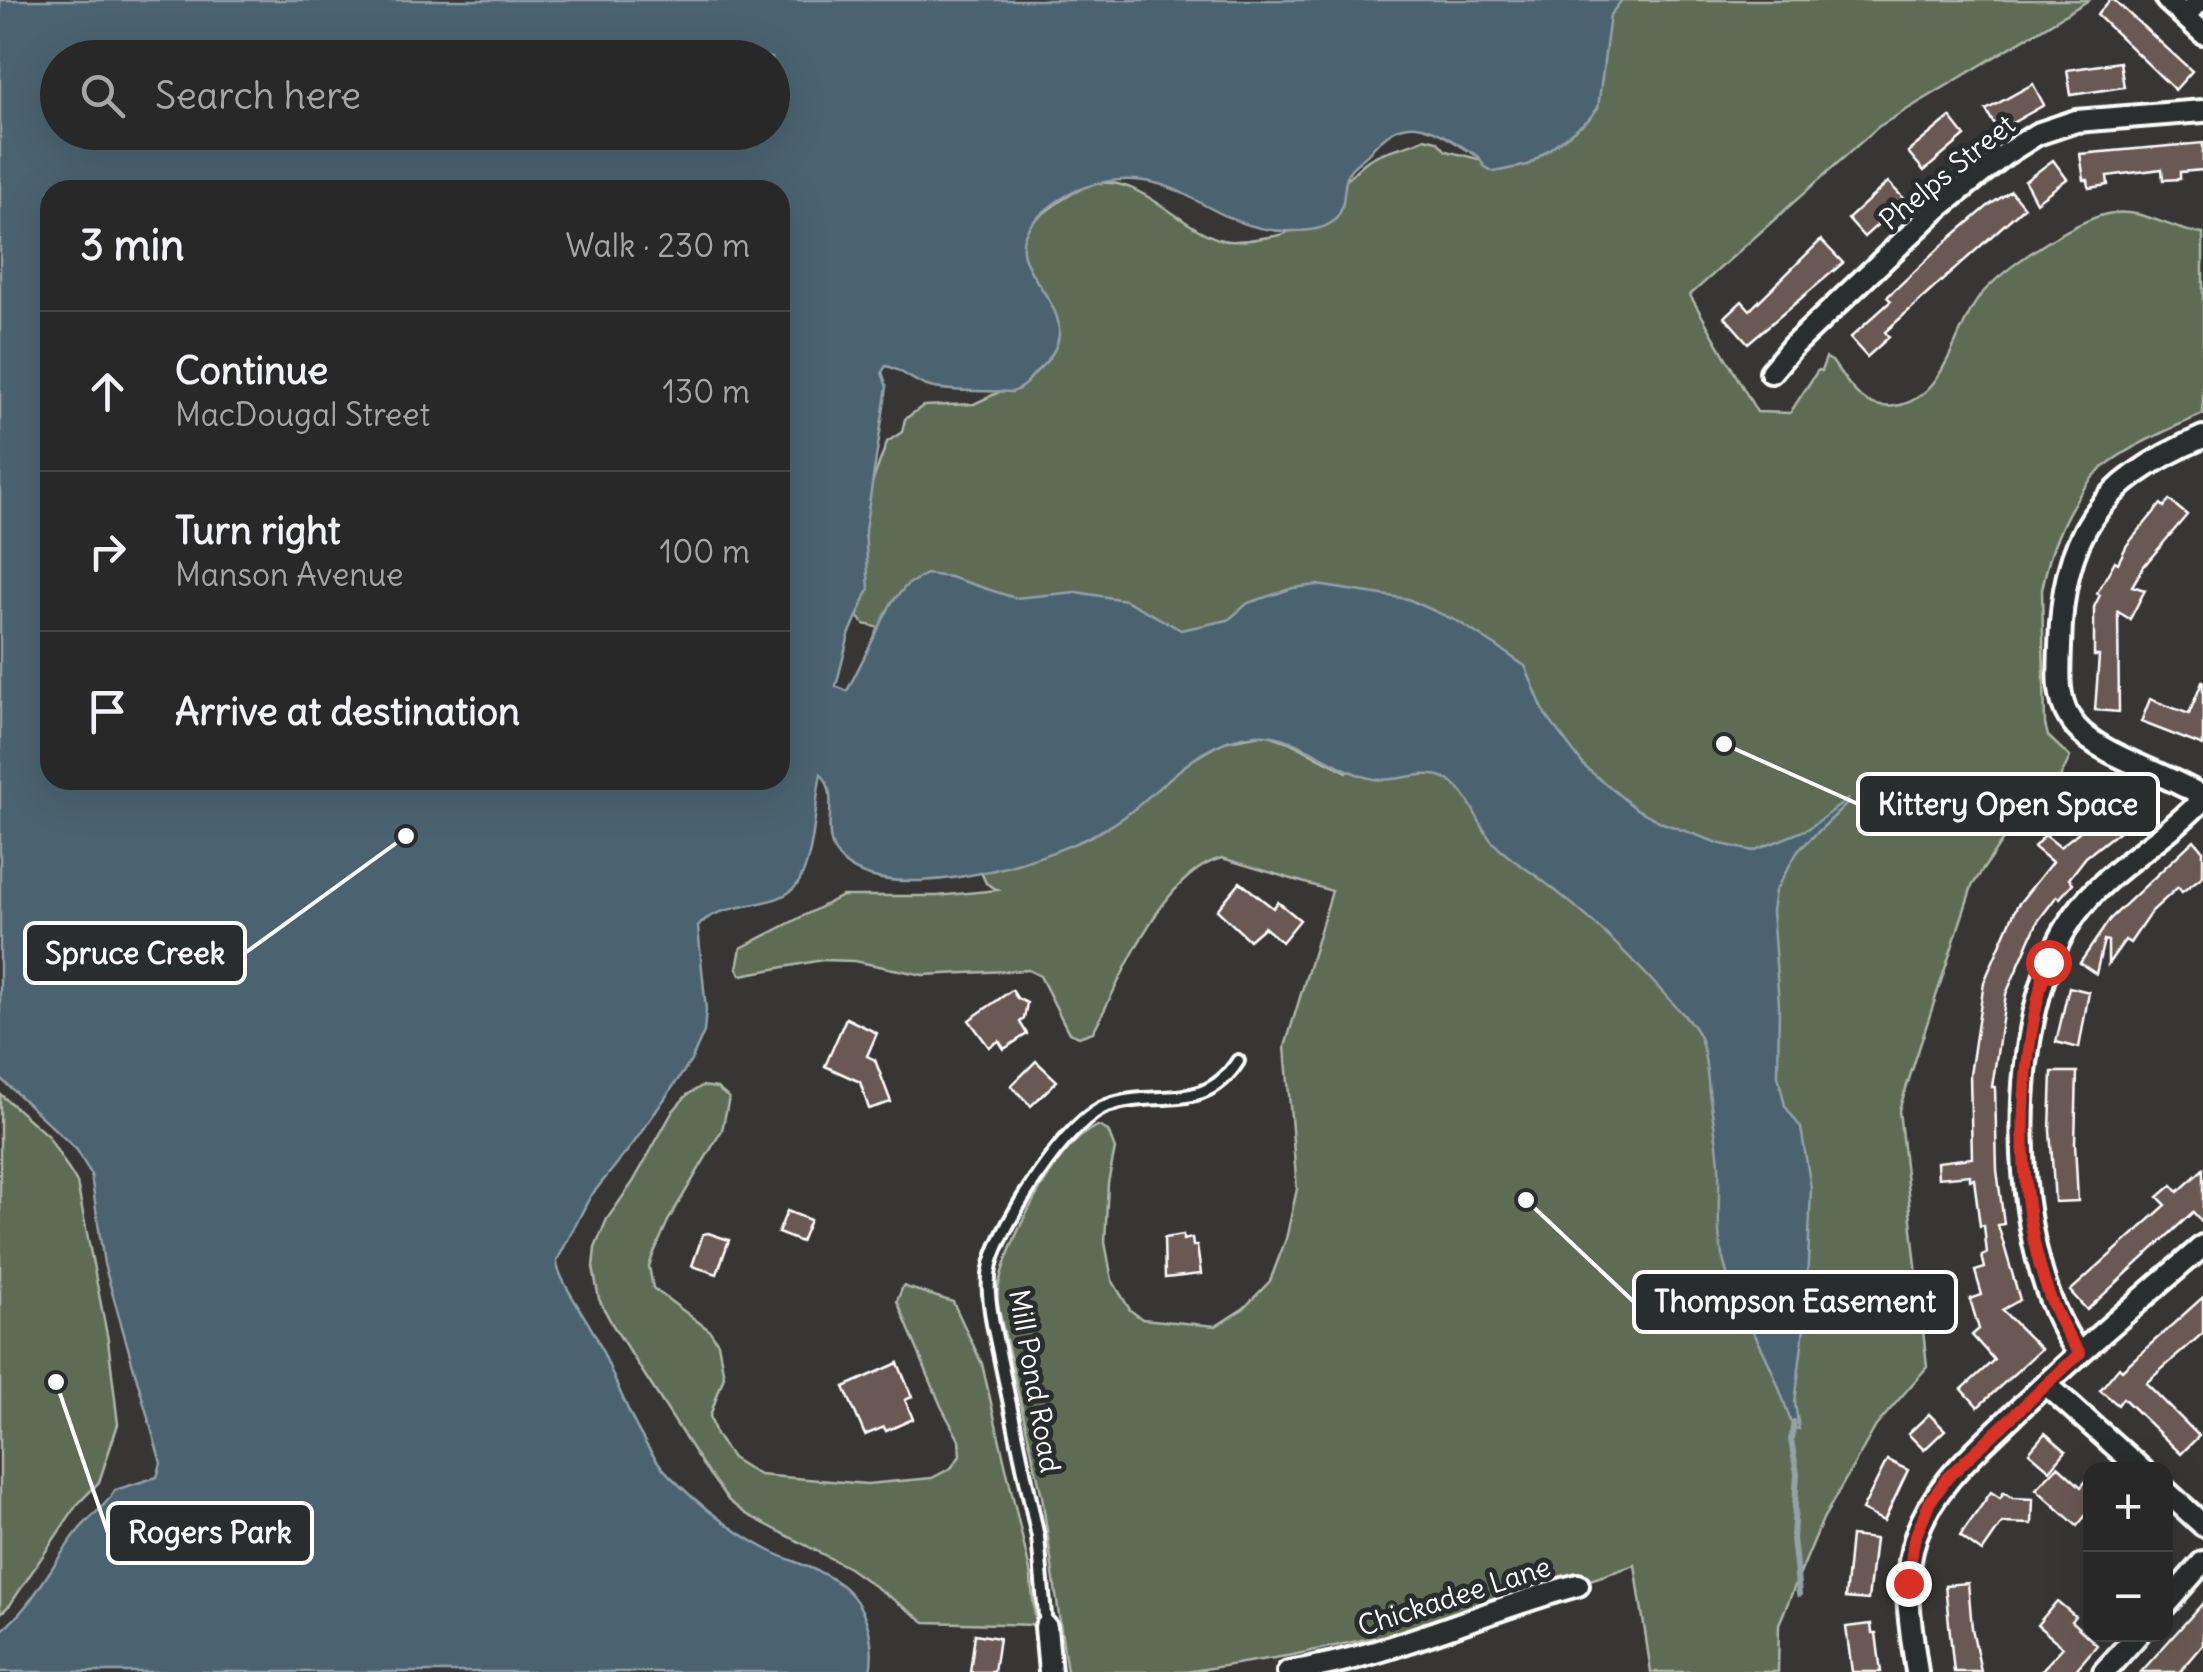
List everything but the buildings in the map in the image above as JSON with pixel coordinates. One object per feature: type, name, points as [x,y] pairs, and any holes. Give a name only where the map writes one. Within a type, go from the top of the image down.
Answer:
[{"type":"street","points":[[2167,0],[2193,8],[2203,33]]},
{"type":"street","name":"Phelps Street","points":[[1771,372],[1792,346],[1938,209],[2004,154],[2036,134],[2084,120],[2203,111]]},
{"type":"street","points":[[2080,1353],[2063,1330],[2052,1302],[2027,1191],[2024,1110],[2035,1007],[2049,961],[2074,915],[2108,878],[2174,827],[2203,798],[2171,777],[2083,734],[2066,713],[2060,695],[2059,670],[2062,602],[2073,552],[2084,527],[2106,500],[2135,475],[2203,438]]},
{"type":"street","points":[[1917,1672],[1908,1583],[1910,1558],[1922,1521],[1948,1477],[2080,1353],[2203,1246]]},
{"type":"street","points":[[2046,1384],[2133,1462]]},
{"type":"street","points":[[2173,1497],[2203,1525]]},
{"type":"street","points":[[2173,1596],[2203,1562]]},
{"type":"street","name":"Chickadee Lane","points":[[1288,1672],[1366,1655],[1515,1602],[1578,1585]]},
{"type":"street","name":"Mill Pond Road","points":[[1046,1627],[1050,1672]]},
{"type":"street","points":[[2104,1672],[2131,1642]]},
{"type":"lane","name":"Mill Pond Road","points":[[1046,1627],[1038,1537],[989,1297],[988,1275],[996,1250],[1042,1169],[1092,1113],[1114,1104],[1199,1094],[1216,1088],[1238,1062]]},
{"type":"green space","points":[[1547,0],[2089,0],[1878,127],[1690,295],[1757,412],[1790,413],[1826,358],[1865,400],[1895,406],[1912,400],[1938,377],[1980,296],[2021,260],[2092,219],[2132,213],[2203,234],[2203,414],[2146,441],[2104,467],[2075,501],[2054,545],[2042,590],[2045,724],[2048,736],[2070,757],[2060,778],[2023,809],[1972,886],[1899,1110],[1927,1367],[1876,1426],[1823,1519],[1779,1624],[1778,1672],[1651,1672],[1635,1565],[1500,1610],[1293,1655],[1186,1672],[1067,1672],[1042,1496],[997,1301],[1007,1258],[1049,1175],[1082,1135],[1098,1126],[1108,1131],[1115,1149],[1108,1183],[1105,1242],[1112,1280],[1130,1310],[1142,1319],[1216,1326],[1244,1308],[1270,1281],[1286,1239],[1297,1189],[1285,1047],[1332,891],[1222,858],[1200,868],[1162,906],[1130,958],[1093,1032],[1079,1037],[1069,1033],[1040,976],[1028,970],[923,975],[854,961],[822,960],[741,975],[737,968],[741,948],[842,896],[937,896],[998,890],[986,883],[981,872],[1083,840],[1127,814],[1175,770],[1223,742],[1266,734],[1347,772],[1408,765],[864,624],[833,589],[887,442],[902,432],[905,419],[923,406],[974,404],[1014,385],[1014,263],[1022,230],[1068,196],[1103,183],[1138,191],[1222,240],[1256,239],[1289,232],[1301,225],[1363,164],[1385,152],[1425,138],[1437,141],[1446,151],[1478,159],[1504,142]]},
{"type":"green space","points":[[702,1086],[717,1088],[729,1098],[722,1130],[668,1221],[649,1266],[653,1288],[709,1330],[718,1343],[724,1376],[710,1416],[716,1435],[732,1458],[759,1475],[867,1484],[932,1478],[951,1468],[960,1456],[959,1440],[897,1301],[903,1286],[953,1302],[982,1364],[1030,1571],[1036,1625],[925,1622],[849,1568],[746,1514],[729,1501],[702,1464],[612,1324],[599,1299],[593,1267],[595,1248],[607,1219],[673,1111]]},
{"type":"green space","points":[[0,1094],[48,1136],[77,1183],[108,1340],[118,1424],[99,1482],[76,1506],[0,1614]]},
{"type":"water","points":[[0,0],[1622,0],[1610,15],[1598,108],[1528,165],[1494,172],[1479,157],[1435,131],[1409,126],[1383,138],[1352,168],[1340,213],[1318,229],[1279,231],[1251,226],[1168,187],[1127,180],[1087,186],[1051,206],[1035,220],[1024,238],[1024,255],[1053,308],[1059,327],[1056,347],[1024,385],[1012,392],[950,390],[924,385],[886,366],[882,372],[887,387],[865,530],[869,589],[849,635],[836,686],[847,691],[892,602],[907,585],[926,574],[950,577],[1015,598],[1076,592],[1125,600],[1181,630],[1228,620],[1248,603],[1293,588],[1317,585],[1408,599],[1459,622],[1496,646],[1525,666],[1545,714],[1585,767],[1635,808],[1663,823],[1753,851],[1808,829],[1847,800],[1798,851],[1775,891],[1772,911],[1779,1004],[1778,1076],[1785,1106],[1801,1128],[1811,1188],[1806,1311],[1795,1403],[1799,1429],[1793,1428],[1774,1374],[1727,1273],[1719,1234],[1717,1148],[1705,1057],[1697,1032],[1685,1016],[1596,925],[1496,846],[1453,783],[1436,775],[1369,778],[1271,736],[1236,738],[1218,745],[1172,776],[1128,814],[1072,844],[997,869],[920,881],[886,880],[859,872],[843,862],[830,838],[830,798],[821,774],[809,855],[792,890],[766,902],[721,912],[698,927],[706,1010],[704,1032],[691,1061],[590,1197],[557,1261],[558,1268],[595,1335],[637,1428],[659,1463],[693,1498],[729,1526],[768,1550],[833,1579],[850,1593],[869,1631],[870,1672],[0,1672],[0,1632],[33,1597],[78,1531],[115,1490],[157,1477],[161,1463],[104,1264],[91,1175],[77,1150],[0,1078]]},
{"type":"waterway","points":[[1794,1422],[1791,1440],[1797,1473],[1793,1538],[1799,1594]]},
{"type":"place","name":"Kittery Open Space","points":[[1724,744]]},
{"type":"place","name":"Spruce Creek","points":[[406,836]]},
{"type":"place","name":"Thompson Easement","points":[[1526,1200]]},
{"type":"place","name":"Rogers Park","points":[[56,1382]]},
{"type":"route","points":[[1908,1583],[1914,1540],[1930,1502],[1948,1477],[2080,1353],[2063,1330],[2052,1302],[2031,1221],[2024,1165],[2028,1042],[2048,962]]}]
